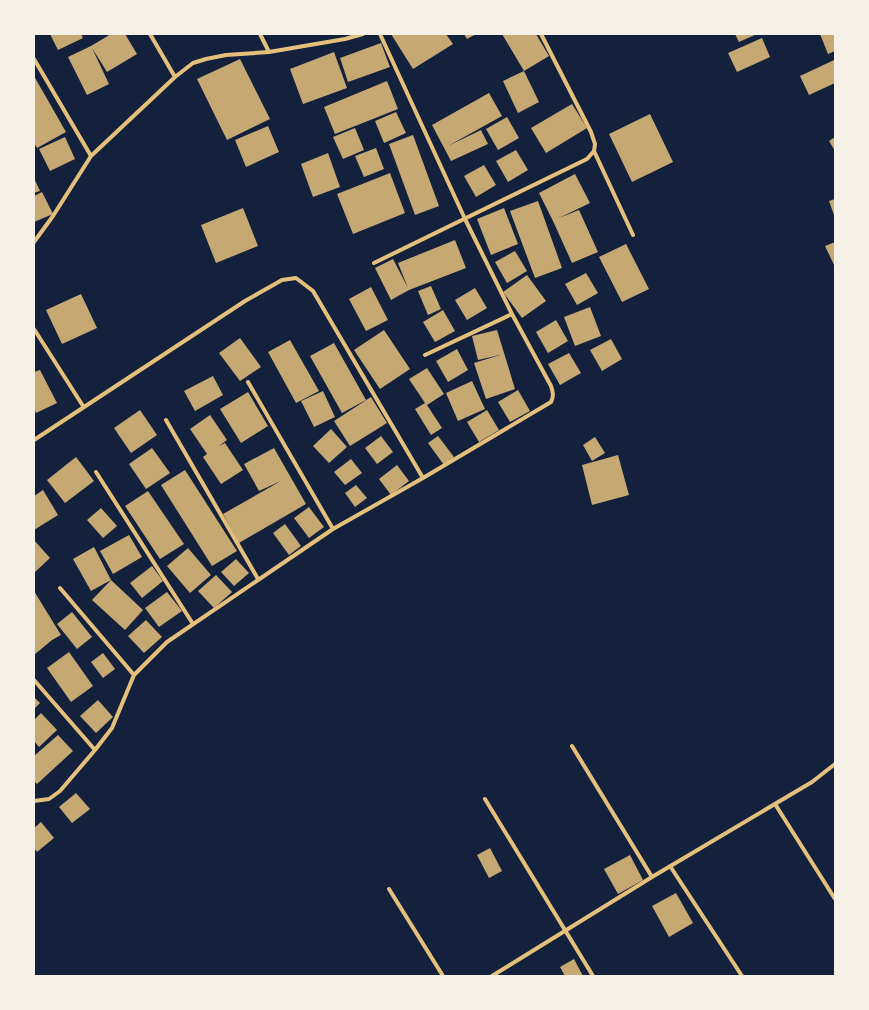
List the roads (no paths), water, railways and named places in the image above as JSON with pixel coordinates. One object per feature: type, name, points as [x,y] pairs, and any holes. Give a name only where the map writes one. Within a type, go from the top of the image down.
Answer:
[{"type":"street","points":[[150,34],[175,76]]},
{"type":"street","points":[[260,34],[269,52]]},
{"type":"street","points":[[34,242],[53,216],[91,156],[175,76],[193,63],[206,58],[269,52],[345,39],[363,34]]},
{"type":"street","points":[[34,801],[49,799],[60,791],[95,750],[112,728],[134,675],[167,642],[332,529],[423,478],[551,402],[553,392],[551,386],[512,314],[464,219],[380,34]]},
{"type":"street","points":[[541,34],[591,132],[595,144],[594,151],[633,235]]},
{"type":"street","points":[[34,60],[91,156]]},
{"type":"street","points":[[374,263],[587,159],[594,151]]},
{"type":"street","points":[[34,440],[83,406],[245,301],[282,280],[296,278],[313,292],[423,478]]},
{"type":"street","points":[[425,355],[512,314]]},
{"type":"street","points":[[34,329],[83,406]]},
{"type":"street","points":[[248,382],[332,529]]},
{"type":"street","points":[[166,420],[258,579]]},
{"type":"street","points":[[96,472],[193,624]]},
{"type":"street","points":[[60,588],[134,675]]},
{"type":"street","points":[[34,680],[95,750]]},
{"type":"street","points":[[572,746],[652,877]]},
{"type":"street","points":[[492,976],[670,866],[812,782],[835,764]]},
{"type":"street","points":[[485,799],[593,976]]},
{"type":"street","points":[[775,804],[835,899]]},
{"type":"street","points":[[670,866],[742,976]]},
{"type":"street","points":[[389,889],[443,976]]}]
